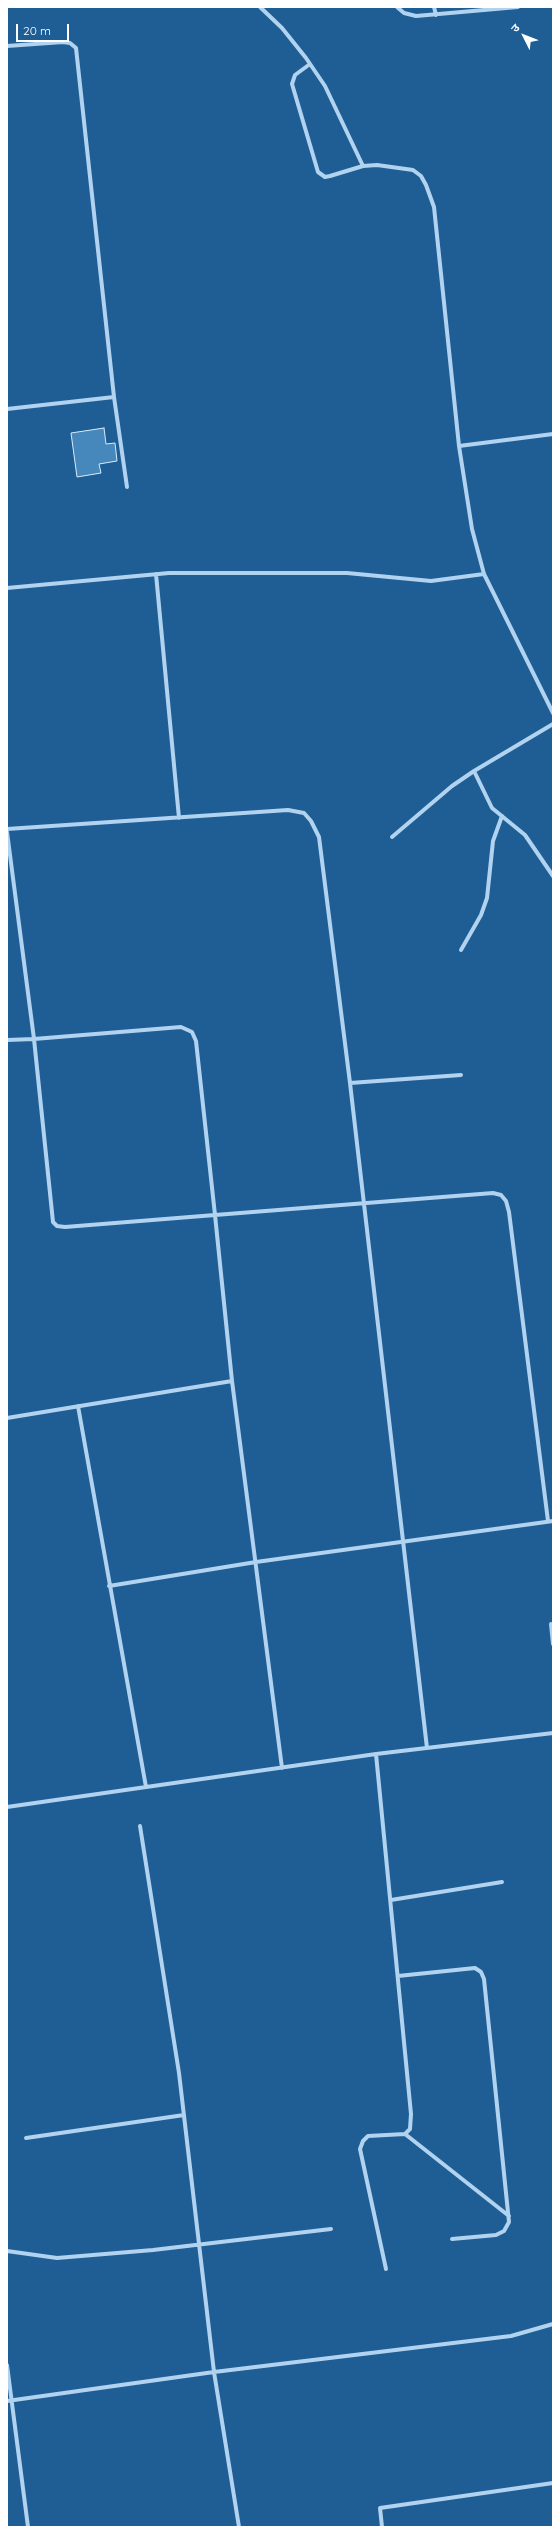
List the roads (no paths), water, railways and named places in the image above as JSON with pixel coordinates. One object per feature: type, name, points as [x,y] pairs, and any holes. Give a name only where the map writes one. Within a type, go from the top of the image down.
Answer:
[{"type":"street","points":[[260,7],[282,28],[325,86],[363,166]]},
{"type":"street","points":[[397,7],[404,13],[416,16],[518,7]]},
{"type":"street","points":[[434,7],[436,15]]},
{"type":"street","points":[[7,46],[63,42],[70,43],[76,48],[114,397],[128,487]]},
{"type":"street","points":[[310,64],[295,75],[292,84],[318,172],[325,177],[363,166],[377,165],[413,170],[423,180],[434,207],[458,446],[472,529],[484,574],[553,713]]},
{"type":"street","points":[[7,409],[114,397]]},
{"type":"street","points":[[458,446],[553,434]]},
{"type":"street","points":[[7,588],[156,574],[347,573],[431,581],[484,574]]},
{"type":"street","points":[[156,574],[179,818]]},
{"type":"street","points":[[392,837],[452,786],[474,771],[553,724]]},
{"type":"street","points":[[474,771],[492,808],[525,834],[553,876]]},
{"type":"street","points":[[7,829],[288,810],[304,813],[311,821],[319,838],[350,1083],[427,1748]]},
{"type":"street","points":[[461,950],[481,915],[487,898],[493,841],[502,816]]},
{"type":"street","points":[[7,832],[34,1039],[53,1222],[57,1226],[65,1227],[493,1193],[501,1195],[506,1201],[548,1521]]},
{"type":"street","points":[[7,1040],[181,1027],[192,1032],[196,1042],[232,1381],[282,1768]]},
{"type":"street","points":[[350,1083],[461,1075]]},
{"type":"street","points":[[7,1418],[232,1381]]},
{"type":"street","points":[[78,1406],[146,1787]]},
{"type":"street","points":[[109,1586],[256,1562],[553,1521]]},
{"type":"street","points":[[551,1624],[553,1644]]},
{"type":"street","points":[[7,1807],[376,1754],[553,1733]]},
{"type":"street","points":[[376,1754],[411,2114],[410,2130],[405,2134],[368,2136],[363,2141],[360,2149],[386,2269]]},
{"type":"street","points":[[140,1826],[184,2115],[214,2372],[239,2527]]},
{"type":"street","points":[[391,1900],[502,1882]]},
{"type":"street","points":[[398,1976],[475,1968],[481,1972],[484,1979],[509,2222],[504,2231],[496,2235],[452,2239]]},
{"type":"street","points":[[26,2138],[184,2115]]},
{"type":"street","points":[[405,2134],[509,2216]]},
{"type":"street","points":[[7,2252],[57,2258],[331,2229]]},
{"type":"street","points":[[9,2400],[214,2372],[511,2336],[553,2324]]},
{"type":"street","points":[[7,2365],[9,2400],[28,2527]]},
{"type":"street","points":[[382,2527],[380,2508],[553,2483]]}]
